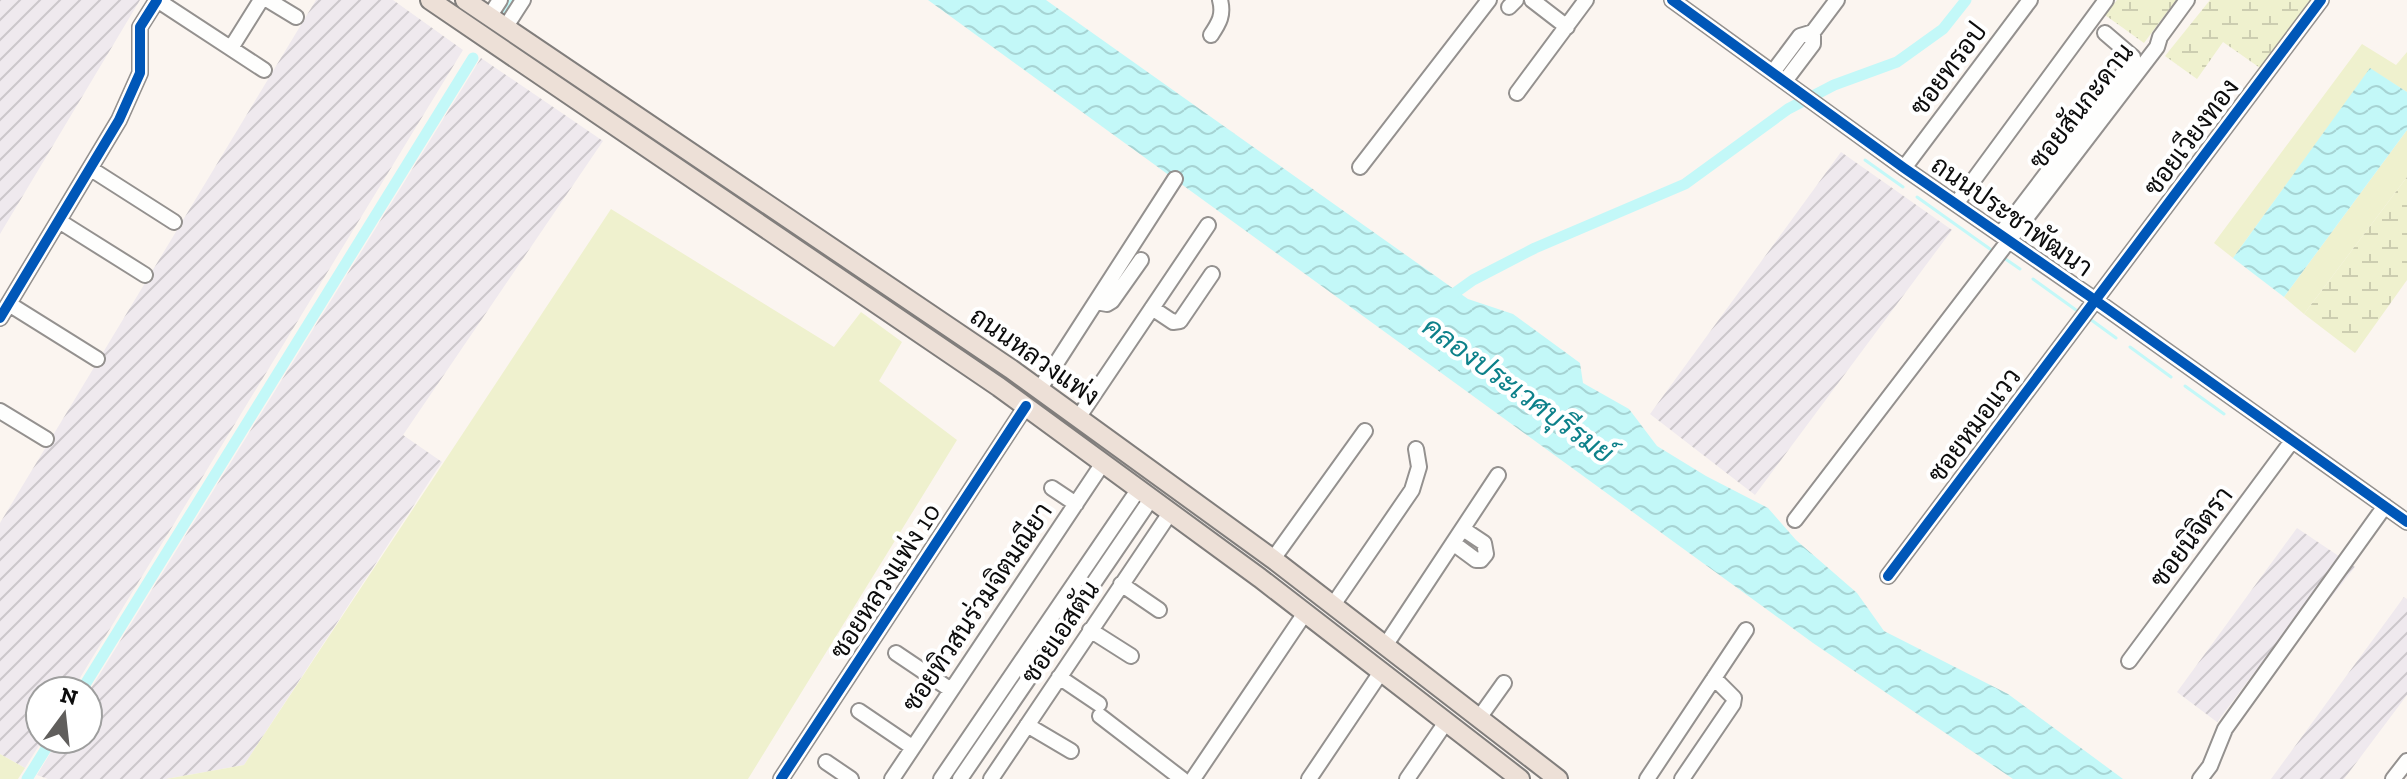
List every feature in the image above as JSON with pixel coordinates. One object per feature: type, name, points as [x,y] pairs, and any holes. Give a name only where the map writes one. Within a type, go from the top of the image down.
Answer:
[{"type":"main road","name":"ถนนหลวงแพ่ง","points":[[430,0],[1026,406],[1260,578],[1520,779]]},
{"type":"main road","name":"ถนนหลวงแพ่ง","points":[[465,0],[1011,369],[1273,559],[1558,779]]},
{"type":"main road","points":[[999,387],[1011,369]]},
{"type":"main road","points":[[1260,578],[1273,559]]},
{"type":"street","points":[[0,318],[119,120],[138,79],[141,65],[139,31],[157,0],[264,70]]},
{"type":"street","points":[[231,48],[261,0]]},
{"type":"street","points":[[268,0],[296,17]]},
{"type":"street","points":[[489,17],[500,0]]},
{"type":"street","points":[[505,28],[523,0]]},
{"type":"street","points":[[1211,35],[1221,19],[1223,9],[1220,0]]},
{"type":"street","points":[[1360,167],[1489,0]]},
{"type":"street","points":[[1532,0],[1567,27]]},
{"type":"street","points":[[1517,93],[1586,0]]},
{"type":"street","points":[[1779,77],[1800,36],[1813,32],[1837,0]]},
{"type":"street","name":"ซอยทรอป","points":[[1904,168],[2030,0]]},
{"type":"street","points":[[1956,204],[2106,0]]},
{"type":"street","name":"ซอยสันกะดาน","points":[[2004,237],[2157,47],[2160,37],[2187,0]]},
{"type":"street","name":"ซอยเวียงทอง","points":[[2095,300],[2321,0]]},
{"type":"street","name":"ถนนประชาพัฒนา","points":[[1675,1],[1904,168],[2407,522]]},
{"type":"street","points":[[1795,520],[2133,60],[2105,33]]},
{"type":"street","points":[[91,169],[174,222]]},
{"type":"street","points":[[1039,390],[1175,179]]},
{"type":"street","points":[[59,221],[145,275]]},
{"type":"street","points":[[1078,418],[1208,225]]},
{"type":"street","points":[[1096,302],[1107,304],[1112,301],[1141,260]]},
{"type":"street","points":[[1152,308],[1173,322],[1180,321],[1212,274]]},
{"type":"street","name":"ซอยหมอแวว","points":[[1888,576],[2095,300]]},
{"type":"street","points":[[9,304],[97,359]]},
{"type":"street","name":"ซอยหลวงแพ่ง 10","points":[[781,779],[1026,406]]},
{"type":"street","points":[[0,411],[46,439]]},
{"type":"street","points":[[1273,559],[1365,431]]},
{"type":"street","name":"ซอยนิจิตรา","points":[[2129,661],[2292,441]]},
{"type":"street","points":[[1333,605],[1412,490],[1419,467],[1416,449]]},
{"type":"street","name":"ซอยทิวสนร่วมจิตมณียา","points":[[892,779],[1103,463]]},
{"type":"street","points":[[1385,646],[1498,475]]},
{"type":"street","points":[[1052,488],[1076,504]]},
{"type":"street","points":[[941,779],[1145,495]]},
{"type":"street","points":[[2200,779],[2210,766],[2225,729],[2385,506]]},
{"type":"street","name":"ซอยเอสตัน","points":[[994,775],[1170,513]]},
{"type":"street","points":[[1453,543],[1476,560],[1481,560],[1486,554],[1484,543],[1463,529]]},
{"type":"street","points":[[960,779],[1101,558]]},
{"type":"street","points":[[1121,584],[1159,610]]},
{"type":"street","points":[[1193,779],[1305,613]]},
{"type":"street","points":[[1090,630],[1131,656]]},
{"type":"street","points":[[1647,779],[1746,630]]},
{"type":"street","points":[[896,653],[951,690]]},
{"type":"street","points":[[1309,779],[1381,672]]},
{"type":"street","points":[[1059,677],[1182,779]]},
{"type":"street","points":[[1682,779],[1733,704],[1734,698],[1714,678]]},
{"type":"street","points":[[1479,718],[1504,683]]},
{"type":"street","points":[[859,711],[912,747]]},
{"type":"street","points":[[1407,779],[1446,722]]},
{"type":"street","points":[[1027,725],[1071,751]]},
{"type":"street","points":[[2393,779],[2407,761]]},
{"type":"street","points":[[826,762],[851,779]]},
{"type":"street","points":[[994,775],[1010,779]]},
{"type":"shaded area","points":[[0,0],[140,0],[0,234]]},
{"type":"shaded area","points":[[316,0],[393,0],[463,50],[82,675],[24,675],[24,755],[33,755],[25,768],[0,754],[0,523]]},
{"type":"shaded area","points":[[481,58],[603,141],[403,435],[442,462],[244,765],[166,779],[48,779],[37,775],[49,755],[104,755],[104,675],[99,675]]},
{"type":"shaded area","points":[[1841,152],[1952,230],[1755,495],[1650,414]]},
{"type":"shaded area","points":[[2297,528],[2355,567],[2303,633],[2291,624],[2217,722],[2177,692]]},
{"type":"shaded area","points":[[2404,597],[2407,599],[2407,695],[2344,779],[2271,779]]},
{"type":"green space","points":[[2117,0],[2176,0],[2144,43],[2105,15]]},
{"type":"green space","points":[[2210,0],[2315,0],[2263,70],[2223,42],[2197,79],[2165,56]]},
{"type":"green space","points":[[2362,44],[2396,65],[2407,52],[2407,92],[2370,69],[2233,258],[2214,243]]},
{"type":"green space","points":[[2407,130],[2407,177],[2304,314],[2284,297]]},
{"type":"green space","points":[[2407,177],[2407,280],[2355,353],[2304,314]]},
{"type":"green space","points":[[611,209],[834,347],[861,312],[902,342],[879,381],[957,440],[748,779],[166,779],[244,765]]},
{"type":"green space","points":[[0,754],[25,768],[18,779],[0,779]]},
{"type":"water","name":"คลองประเวศบุรีรมย์","points":[[928,0],[1046,0],[1468,299],[1513,314],[1580,363],[1583,383],[1629,409],[1657,446],[1768,508],[1796,540],[1857,593],[1884,631],[2008,694],[2123,779],[2013,779],[1813,643]]},
{"type":"water","points":[[2370,68],[2407,92],[2407,130],[2284,297],[2233,258]]},
{"type":"waterway","points":[[505,8],[510,0]]},
{"type":"waterway","name":"คลองประเวศบุรีรมย์","points":[[1445,300],[1473,280],[1535,248],[1685,184],[1788,109],[1834,85],[1897,62],[1943,29],[1966,0]]},
{"type":"waterway","points":[[91,675],[473,58]]},
{"type":"waterway","points":[[1865,160],[1903,187]]},
{"type":"waterway","points":[[1917,197],[1990,249]]},
{"type":"waterway","points":[[2004,258],[2020,269]]},
{"type":"waterway","points":[[2033,279],[2076,310]]},
{"type":"waterway","points":[[2090,319],[2116,338]]},
{"type":"waterway","points":[[2130,347],[2171,377]]},
{"type":"waterway","points":[[2185,386],[2224,414]]},
{"type":"waterway","points":[[27,779],[42,755]]},
{"type":"cycle path","points":[[0,318],[119,120],[140,73],[140,27],[157,0]]},
{"type":"cycle path","points":[[1672,0],[1904,168],[2407,522]]},
{"type":"cycle path","points":[[1888,576],[2321,0]]},
{"type":"cycle path","points":[[781,779],[1026,406]]}]
